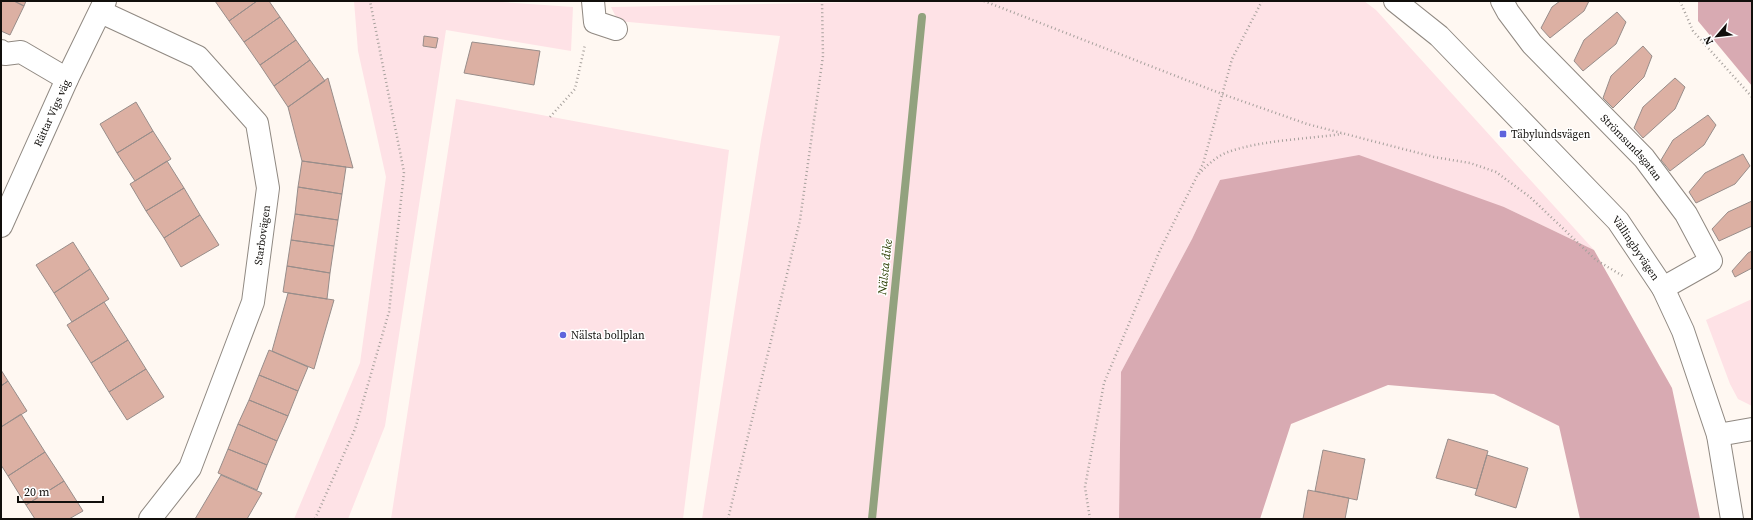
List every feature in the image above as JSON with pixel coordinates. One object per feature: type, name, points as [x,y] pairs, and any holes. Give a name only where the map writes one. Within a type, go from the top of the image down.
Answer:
[{"type":"street","name":"Vällingbyvägen","points":[[1395,1],[1439,36],[1618,221],[1663,288],[1683,331],[1718,436],[1732,519]]},
{"type":"street","name":"Vällingbyvägen","points":[[1413,1],[1439,36]]},
{"type":"street","name":"Strömsundsgatan","points":[[1502,1],[1508,12],[1532,44],[1644,158],[1686,214],[1711,261],[1663,288]]},
{"type":"street","name":"Rättar Vigs väg","points":[[1,226],[67,79],[103,6]]},
{"type":"street","name":"Starbovägen","points":[[103,6],[198,56],[257,123],[268,188],[253,302],[190,468],[150,519]]},
{"type":"street","points":[[594,12],[616,29]]},
{"type":"street","points":[[1,52],[5,54],[21,52],[67,79]]},
{"type":"street","points":[[1718,436],[1752,429]]},
{"type":"path","points":[[316,519],[355,429],[389,312],[392,289],[404,172],[370,1]]},
{"type":"path","points":[[728,519],[800,220],[823,56],[822,1]]},
{"type":"path","points":[[984,1],[1222,94],[1307,124],[1434,156],[1470,163],[1496,172],[1530,197],[1596,260],[1625,277]]},
{"type":"path","points":[[1090,519],[1085,487],[1104,383],[1160,250],[1203,164],[1232,59],[1262,1]]},
{"type":"path","points":[[1680,1],[1693,31],[1752,98]]},
{"type":"path","points":[[550,117],[575,89],[582,52],[594,12]]},
{"type":"path","points":[[1197,176],[1209,163],[1227,152],[1253,145],[1345,134]]},
{"type":"shaded area","points":[[354,1],[487,1],[573,7],[571,51],[446,30],[385,426],[348,519],[294,519],[360,363],[386,177],[358,51]]},
{"type":"shaded area","points":[[923,1],[1364,1],[1376,10],[1594,250],[1504,207],[1220,180],[1192,239],[1121,372],[1119,519],[702,519],[761,140],[780,36],[618,21],[611,7]]},
{"type":"shaded area","points":[[1698,1],[1752,1],[1752,86],[1698,21]]},
{"type":"shaded area","name":"Nälsta bollplan","points":[[456,99],[729,150],[683,519],[391,519]]},
{"type":"shaded area","points":[[1359,155],[1504,207],[1594,250],[1672,388],[1700,519],[1580,519],[1559,426],[1494,394],[1388,385],[1291,424],[1260,519],[1119,519],[1121,372],[1192,239],[1220,180]]},
{"type":"shaded area","points":[[1752,299],[1752,406],[1738,399],[1730,384],[1706,320]]},
{"type":"building","points":[[1,1],[14,1],[24,6],[10,35],[1,31]]},
{"type":"building","points":[[14,1],[26,1],[24,6]]},
{"type":"building","points":[[215,1],[257,1],[229,21]]},
{"type":"building","points":[[257,1],[269,1],[280,17],[244,42],[229,21]]},
{"type":"building","points":[[1560,1],[1589,1],[1584,11],[1550,38],[1541,28],[1552,7]]},
{"type":"building","points":[[1617,12],[1626,22],[1616,44],[1583,71],[1574,61],[1584,40]]},
{"type":"building","points":[[280,17],[296,40],[260,65],[244,42]]},
{"type":"building","points":[[424,36],[438,38],[436,48],[423,46]]},
{"type":"building","points":[[296,40],[310,60],[274,86],[260,65]]},
{"type":"building","points":[[472,42],[540,51],[534,85],[464,73]]},
{"type":"building","points":[[1643,46],[1652,56],[1644,77],[1613,108],[1603,98],[1611,76]]},
{"type":"building","points":[[310,60],[325,81],[288,107],[274,86]]},
{"type":"building","points":[[328,78],[353,168],[302,161],[288,107]]},
{"type":"building","points":[[1675,78],[1685,87],[1675,109],[1643,138],[1634,128],[1643,107]]},
{"type":"building","points":[[136,102],[153,131],[117,153],[100,124]]},
{"type":"building","points":[[1708,115],[1716,125],[1704,145],[1670,171],[1661,160],[1673,140]]},
{"type":"building","points":[[153,131],[171,159],[135,181],[117,153]]},
{"type":"building","points":[[1743,154],[1750,166],[1735,184],[1696,203],[1689,192],[1705,173]]},
{"type":"building","points":[[167,161],[184,188],[146,211],[130,184]]},
{"type":"building","points":[[302,161],[346,167],[342,194],[298,187]]},
{"type":"building","points":[[298,187],[342,194],[338,220],[295,214]]},
{"type":"building","points":[[184,188],[200,215],[164,238],[146,211]]},
{"type":"building","points":[[1752,201],[1752,226],[1719,241],[1712,229],[1728,212]]},
{"type":"building","points":[[295,214],[338,220],[334,246],[291,240]]},
{"type":"building","points":[[200,215],[219,245],[181,267],[164,238]]},
{"type":"building","points":[[291,240],[334,246],[330,273],[287,266]]},
{"type":"building","points":[[73,242],[90,269],[54,293],[36,265]]},
{"type":"building","points":[[1752,251],[1752,268],[1735,277],[1732,271],[1748,253]]},
{"type":"building","points":[[287,266],[330,273],[327,299],[283,292]]},
{"type":"building","points":[[90,269],[109,299],[72,322],[54,293]]},
{"type":"building","points":[[288,293],[334,300],[314,369],[272,351]]},
{"type":"building","points":[[104,302],[128,340],[91,363],[67,325]]},
{"type":"building","points":[[128,340],[146,369],[109,392],[91,363]]},
{"type":"building","points":[[269,350],[308,367],[298,391],[259,375]]},
{"type":"building","points":[[146,369],[164,397],[127,420],[109,392]]},
{"type":"building","points":[[1,370],[8,381],[1,386]]},
{"type":"building","points":[[259,375],[298,391],[288,416],[249,400]]},
{"type":"building","points":[[8,381],[27,411],[1,427],[1,386]]},
{"type":"building","points":[[249,400],[288,416],[277,441],[238,424]]},
{"type":"building","points":[[21,414],[45,452],[8,476],[1,465],[1,427]]},
{"type":"building","points":[[238,424],[277,441],[267,465],[228,449]]},
{"type":"building","points":[[1448,439],[1488,451],[1477,489],[1436,478]]},
{"type":"building","points":[[228,449],[267,465],[257,490],[218,473]]},
{"type":"building","points":[[1323,450],[1365,459],[1357,500],[1315,491]]},
{"type":"building","points":[[45,452],[64,481],[26,505],[8,476]]},
{"type":"building","points":[[1487,455],[1528,468],[1516,508],[1475,495]]},
{"type":"building","points":[[221,475],[262,493],[247,519],[195,519]]},
{"type":"building","points":[[64,481],[83,511],[69,519],[35,519],[26,505]]},
{"type":"building","points":[[1308,490],[1349,498],[1345,519],[1303,519]]},
{"type":"waterway","name":"Nälsta dike","points":[[872,519],[922,17]]},
{"type":"place","name":"Täbylundsvägen","points":[[1503,134]]},
{"type":"place","name":"Nälsta bollplan","points":[[563,335]]}]
